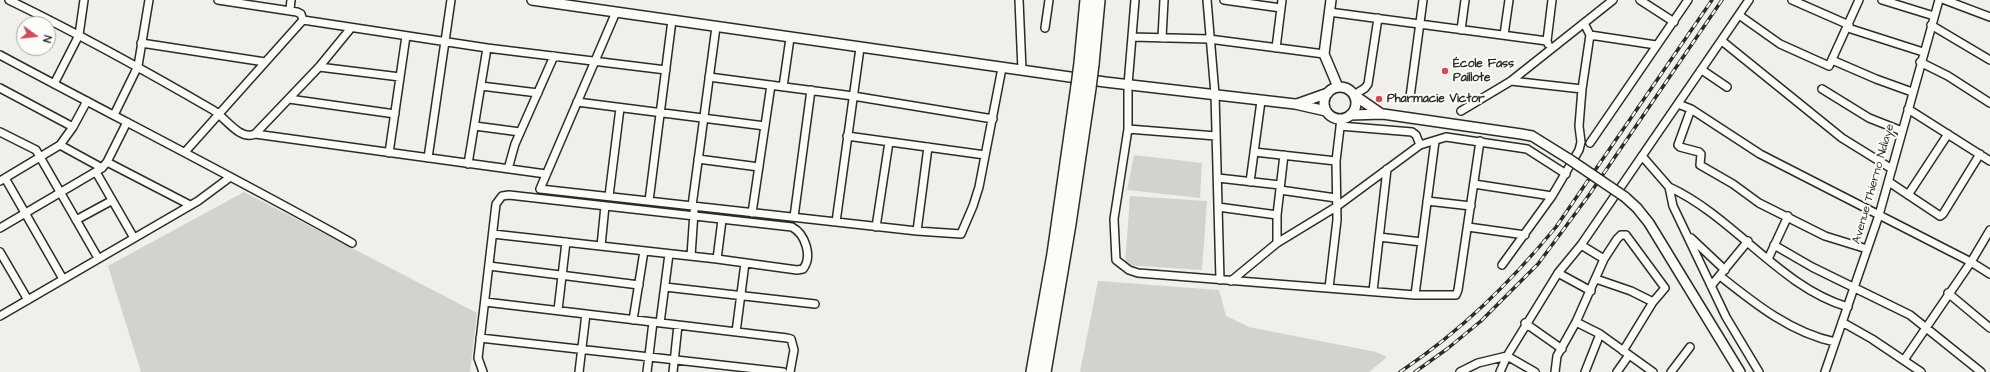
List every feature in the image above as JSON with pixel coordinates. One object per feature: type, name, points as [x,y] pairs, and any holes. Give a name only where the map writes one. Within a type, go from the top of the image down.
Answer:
[{"type":"highway","points":[[1086,64],[1087,0]]},
{"type":"highway","points":[[1044,372],[1069,224],[1083,87],[1098,0]]},
{"type":"highway","points":[[1033,372],[1083,87]]},
{"type":"street","points":[[9,0],[138,66],[219,114],[243,135],[248,137],[255,134],[289,99],[319,67],[351,28]]},
{"type":"street","points":[[54,84],[79,35],[84,0]]},
{"type":"street","points":[[114,115],[138,66],[149,0]]},
{"type":"street","points":[[218,0],[247,2],[290,10],[300,13],[303,20]]},
{"type":"street","points":[[290,10],[291,0]]},
{"type":"street","points":[[428,158],[451,0]]},
{"type":"street","points":[[532,0],[1002,68],[1128,85],[1296,104],[1326,110],[1334,118],[1341,122],[1412,132],[1416,135],[1420,145]]},
{"type":"street","points":[[1019,0],[1022,70]]},
{"type":"street","points":[[1045,28],[1049,0]]},
{"type":"street","points":[[1134,0],[1128,85],[1128,129],[1114,219],[1116,260],[1129,270],[1138,273],[1415,295],[1456,295],[1468,227],[1480,141]]},
{"type":"street","points":[[1162,38],[1164,0]]},
{"type":"street","points":[[1207,0],[1209,39],[1215,94],[1220,280]]},
{"type":"street","points":[[1224,0],[1282,4],[1276,48]]},
{"type":"street","points":[[1331,0],[1324,54],[1338,87]]},
{"type":"street","points":[[1410,97],[1422,0]]},
{"type":"street","points":[[1461,30],[1465,0]]},
{"type":"street","points":[[1504,35],[1509,0]]},
{"type":"street","points":[[1550,50],[1547,41],[1552,0]]},
{"type":"street","points":[[1461,111],[1511,82],[1613,0]]},
{"type":"street","points":[[1640,0],[1674,22]]},
{"type":"street","points":[[1590,143],[1688,0]]},
{"type":"street","points":[[1500,372],[1506,356],[1525,323],[1558,272],[1581,245],[1749,0]]},
{"type":"street","points":[[1792,0],[1848,26],[1923,52]]},
{"type":"street","points":[[1739,15],[1780,44],[1827,65],[1831,64],[1859,0]]},
{"type":"street","points":[[1882,0],[1934,16]]},
{"type":"street","name":"Avenue Thierno Ndiaye","points":[[1825,372],[1879,215],[1938,0]]},
{"type":"street","points":[[1945,0],[1990,17]]},
{"type":"street","points":[[616,12],[540,189],[876,227],[961,234],[973,206],[993,119],[1002,68]]},
{"type":"street","points":[[1329,12],[1547,41]]},
{"type":"street","points":[[1354,95],[1365,88],[1368,84],[1378,18]]},
{"type":"street","points":[[303,20],[487,48],[595,60],[666,70]]},
{"type":"street","points":[[185,152],[303,20]]},
{"type":"street","points":[[649,201],[672,20]]},
{"type":"street","points":[[1502,265],[1552,196],[1579,150],[1581,142],[1579,126],[1582,89],[1590,35],[1584,23]]},
{"type":"street","points":[[1931,25],[1990,60]]},
{"type":"street","points":[[691,256],[698,159],[716,27]]},
{"type":"street","points":[[1590,35],[1656,45]]},
{"type":"street","points":[[389,153],[406,36]]},
{"type":"street","points":[[1132,37],[1209,39],[1324,54]]},
{"type":"street","points":[[784,87],[790,38]]},
{"type":"street","points":[[1722,41],[1842,138],[1892,169]]},
{"type":"street","points":[[141,43],[265,62]]},
{"type":"street","points":[[468,164],[487,48]]},
{"type":"street","points":[[836,222],[860,48]]},
{"type":"street","points":[[0,55],[185,152],[229,178],[352,243]]},
{"type":"street","points":[[508,169],[512,150],[554,56]]},
{"type":"street","points":[[1832,60],[1876,79],[1912,92]]},
{"type":"street","points":[[1920,62],[1944,73],[1990,103]]},
{"type":"street","points":[[319,67],[400,77]]},
{"type":"street","points":[[1702,70],[1727,87]]},
{"type":"street","points":[[709,77],[853,96],[993,119]]},
{"type":"street","points":[[1511,82],[1582,89]]},
{"type":"street","points":[[752,213],[771,85]]},
{"type":"street","points":[[481,86],[538,93]]},
{"type":"street","points":[[1296,104],[1328,93],[1338,87],[1345,88],[1368,106],[1383,114]]},
{"type":"street","points":[[0,88],[73,127]]},
{"type":"street","points":[[1822,88],[1869,118],[1902,131]]},
{"type":"street","points":[[794,217],[811,90]]},
{"type":"street","points":[[1326,110],[1324,100],[1328,93]]},
{"type":"street","points":[[1328,288],[1337,220],[1336,161],[1341,122],[1350,115],[1355,106],[1354,95]]},
{"type":"street","points":[[289,99],[395,114]]},
{"type":"street","points":[[63,279],[24,212],[2,179],[60,145],[73,127],[87,101]]},
{"type":"street","points":[[1250,182],[1261,101]]},
{"type":"street","points":[[577,102],[765,126]]},
{"type":"street","points":[[1678,104],[1691,109],[1760,154],[1971,262],[1990,274]]},
{"type":"street","points":[[608,196],[620,108]]},
{"type":"street","points":[[1691,109],[1681,131],[1678,146],[1699,152],[1701,154],[1700,165],[1733,184],[1759,203],[1788,216],[1825,236],[1867,250]]},
{"type":"street","points":[[1908,109],[1990,161]]},
{"type":"street","points":[[1350,115],[1383,114],[1521,134],[1537,139],[1569,159],[1625,197],[1637,208],[1649,223],[1740,372]]},
{"type":"street","points":[[0,228],[24,212],[101,167],[127,122]]},
{"type":"street","points":[[475,126],[520,132]]},
{"type":"street","points":[[1128,129],[1216,136]]},
{"type":"street","points":[[0,132],[32,147],[41,157],[98,258]]},
{"type":"street","points":[[255,134],[546,174]]},
{"type":"street","points":[[1908,195],[1948,134]]},
{"type":"street","points":[[848,136],[985,155]]},
{"type":"street","points":[[1231,280],[1277,243],[1336,207],[1420,145],[1446,137],[1527,149],[1566,174]]},
{"type":"street","points":[[1415,295],[1435,141]]},
{"type":"street","points":[[876,227],[889,142]]},
{"type":"street","points":[[60,145],[101,167],[190,205]]},
{"type":"street","points":[[916,231],[928,147]]},
{"type":"street","points":[[1254,152],[1336,161]]},
{"type":"street","points":[[1889,182],[1939,215],[1942,215],[1980,154]]},
{"type":"street","points":[[1277,243],[1277,215],[1284,155]]},
{"type":"street","points":[[1642,156],[1669,187],[1690,199],[1748,241],[1811,292],[1833,303],[1848,307]]},
{"type":"street","points":[[698,159],[759,167]]},
{"type":"street","points":[[101,167],[112,201],[134,238]]},
{"type":"street","points":[[1373,291],[1387,169]]},
{"type":"street","points":[[0,316],[190,205],[229,178]]},
{"type":"street","points":[[1218,178],[1250,182],[1336,198]]},
{"type":"street","points":[[1474,184],[1552,196]]},
{"type":"street","points":[[1669,187],[1673,206],[1726,317],[1760,372]]},
{"type":"street","points":[[483,372],[479,362],[480,338],[493,234],[498,200],[505,195],[792,227],[800,232],[806,244],[806,262],[800,270],[717,259],[493,234]]},
{"type":"street","points":[[1427,200],[1471,206]]},
{"type":"street","points":[[76,220],[112,201]]},
{"type":"street","points":[[601,246],[605,206]]},
{"type":"street","points":[[1218,207],[1277,215]]},
{"type":"street","points":[[1768,258],[1788,216]]},
{"type":"street","points":[[717,259],[722,220]]},
{"type":"street","points":[[1468,227],[1525,235]]},
{"type":"street","points":[[1904,360],[1989,234]]},
{"type":"street","points":[[1555,372],[1555,362],[1576,322],[1604,259],[1617,239],[1621,235],[1626,235],[1665,286],[1665,290],[1653,302],[1617,372]]},
{"type":"street","points":[[1688,235],[1725,270]]},
{"type":"street","points":[[1379,237],[1422,242]]},
{"type":"street","points":[[1711,286],[1748,241]]},
{"type":"street","points":[[558,310],[566,242]]},
{"type":"street","points":[[1581,245],[1604,259]]},
{"type":"street","points":[[1774,245],[1812,267],[1910,315],[1981,372]]},
{"type":"street","points":[[634,320],[644,251]]},
{"type":"street","points":[[0,252],[28,300]]},
{"type":"street","points":[[647,372],[648,358],[665,287],[669,254]]},
{"type":"street","points":[[736,332],[745,263]]},
{"type":"street","points":[[489,266],[639,285]]},
{"type":"street","points":[[1558,272],[1590,291]]},
{"type":"street","points":[[1720,276],[1748,298],[1792,327],[1835,342]]},
{"type":"street","points":[[1596,279],[1632,291],[1653,302]]},
{"type":"street","points":[[665,287],[815,304]]},
{"type":"street","points":[[1948,293],[1990,328]]},
{"type":"street","points":[[485,302],[791,339],[794,350],[790,372]]},
{"type":"street","points":[[579,372],[586,314]]},
{"type":"street","points":[[1576,322],[1600,334],[1653,372]]},
{"type":"street","points":[[1842,322],[1872,338],[1921,372]]},
{"type":"street","points":[[1525,323],[1562,348]]},
{"type":"street","points":[[673,372],[678,325]]},
{"type":"street","points":[[1585,372],[1600,334]]},
{"type":"street","points":[[480,338],[783,372]]},
{"type":"street","points":[[1671,372],[1690,347]]},
{"type":"street","points":[[1460,372],[1478,363],[1506,356],[1535,372]]},
{"type":"shaded area","points":[[1134,155],[1202,163],[1200,198],[1127,190]]},
{"type":"shaded area","points":[[244,192],[477,313],[470,372],[141,372],[108,266]]},
{"type":"shaded area","points":[[1130,196],[1207,201],[1202,270],[1125,265]]},
{"type":"shaded area","points":[[1098,281],[1219,290],[1226,316],[1249,327],[1376,352],[1387,357],[1369,372],[1080,372]]},
{"type":"railway","points":[[1400,372],[1444,340],[1483,306],[1520,268],[1556,227],[1712,0]]},
{"type":"railway","points":[[1415,372],[1447,349],[1481,321],[1538,264],[1589,195],[1722,0]]},
{"type":"place","name":"École Fass Paillote","points":[[1445,71]]},
{"type":"place","name":"Pharmacie Victor","points":[[1379,99]]}]
